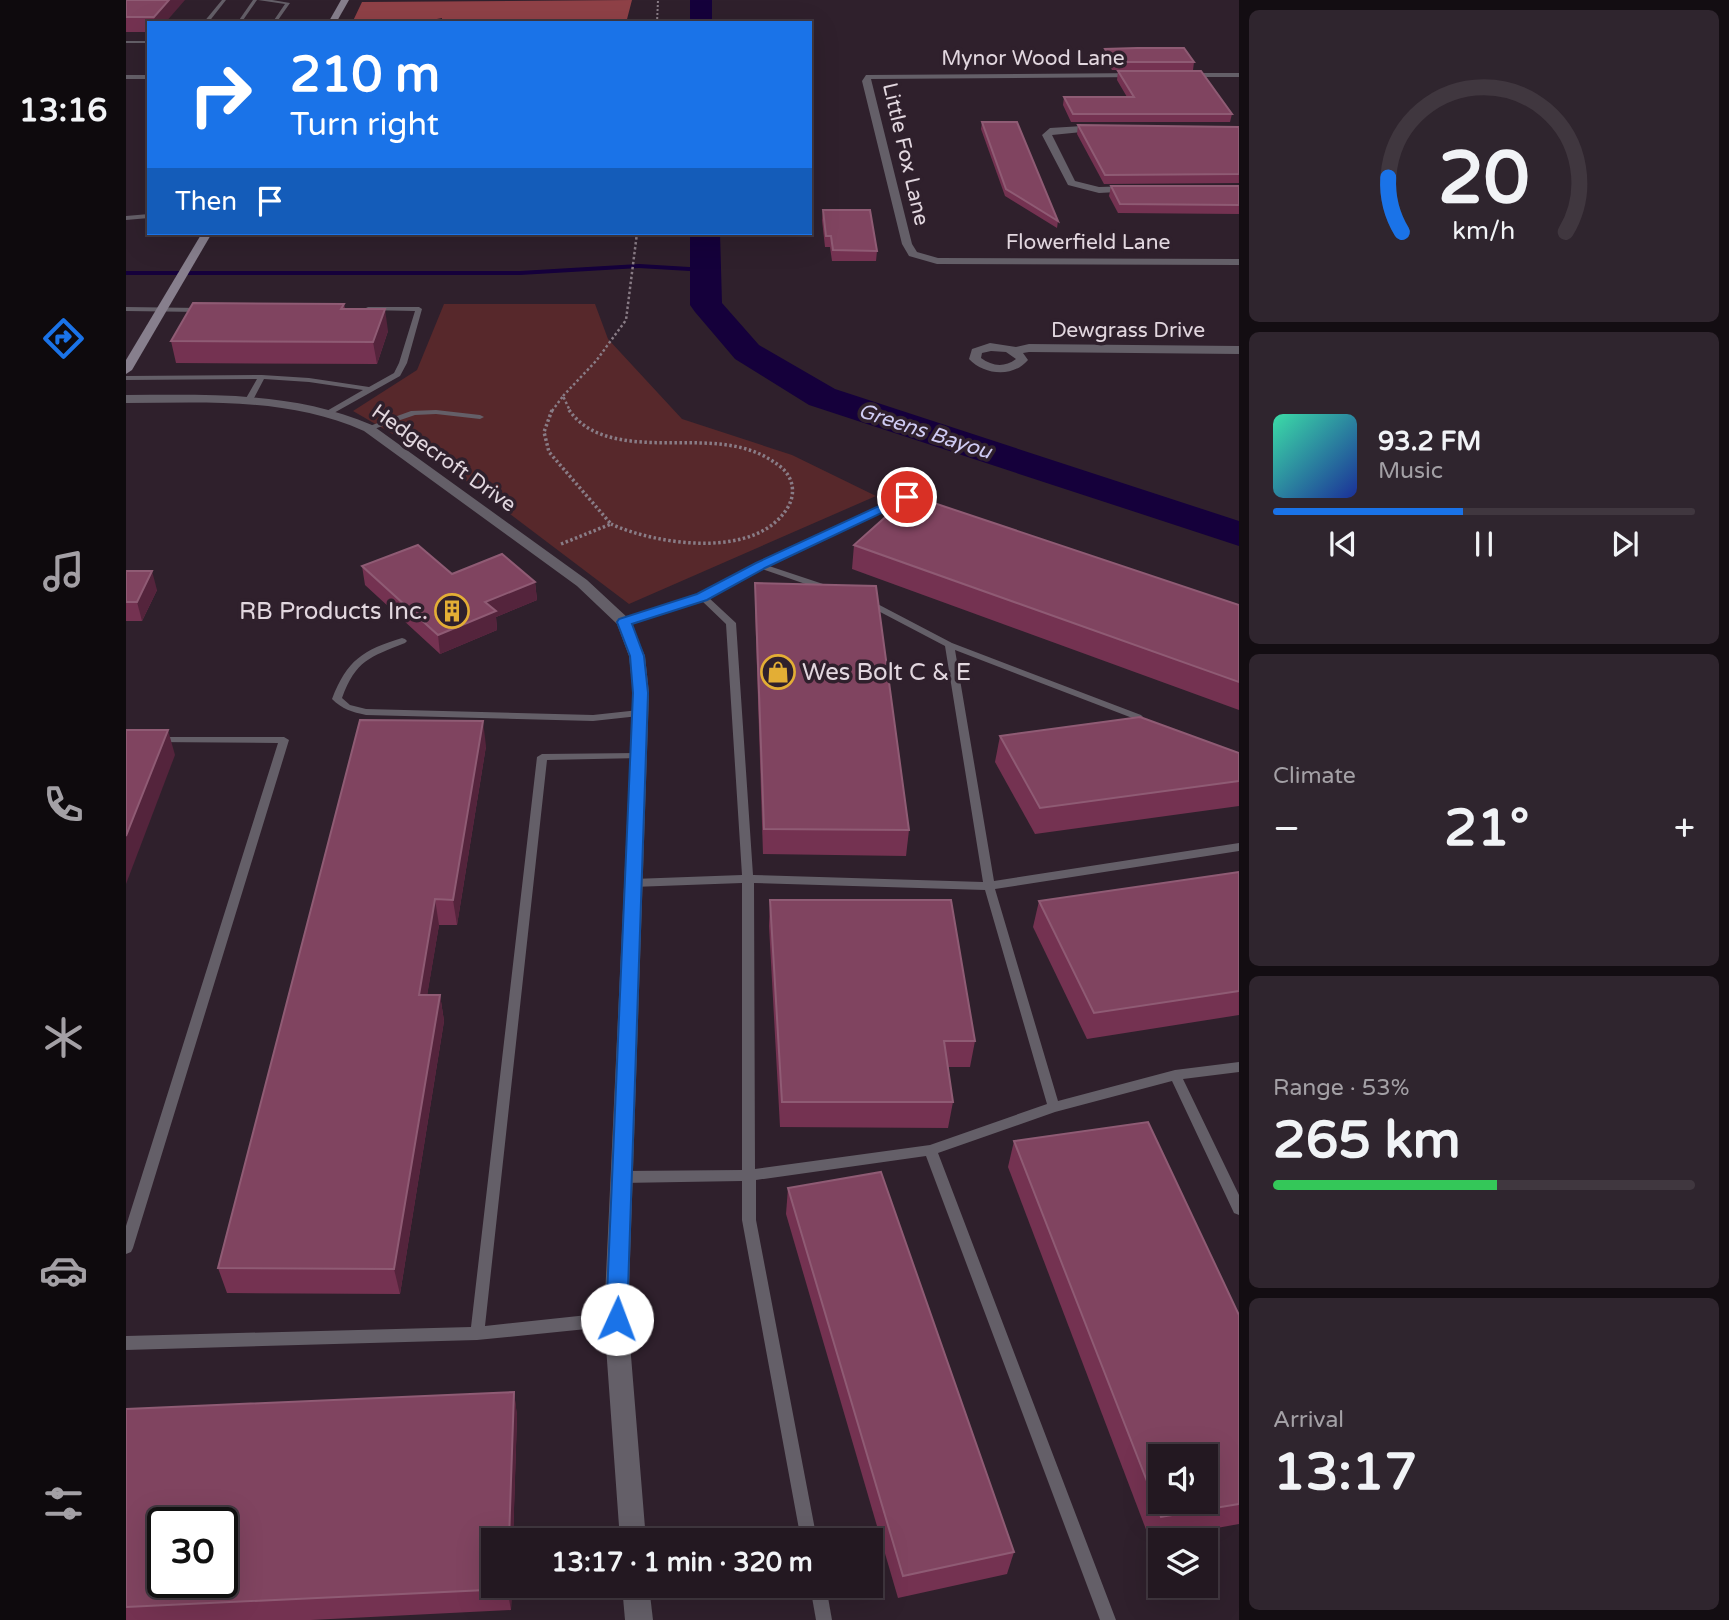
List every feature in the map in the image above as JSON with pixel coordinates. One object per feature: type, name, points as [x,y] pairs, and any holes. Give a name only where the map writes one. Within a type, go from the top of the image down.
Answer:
[{"type":"street","points":[[333,21],[345,0]]},
{"type":"street","name":"Mynor Wood Lane","points":[[869,77],[1157,75]]},
{"type":"street","points":[[1171,75],[1239,75]]},
{"type":"street","name":"Little Fox Lane","points":[[869,77],[866,81],[907,244],[913,254],[937,261]]},
{"type":"street","points":[[1115,128],[1061,128],[1049,131],[1047,135],[1071,183],[1099,190],[1141,189]]},
{"type":"street","points":[[126,370],[206,235]]},
{"type":"street","name":"Flowerfield Lane","points":[[937,261],[1239,262]]},
{"type":"street","name":"Dewgrass Drive","points":[[1016,352],[1029,348],[1239,350]]},
{"type":"street","name":"Hedgecroft Drive","points":[[126,398],[249,400],[329,412],[369,428],[582,583],[624,622]]},
{"type":"street","points":[[624,622],[637,656],[639,713],[617,1319],[632,1528]]},
{"type":"street","points":[[637,1598],[639,1620]]},
{"type":"lane","points":[[207,21],[224,0]]},
{"type":"lane","points":[[240,21],[255,0]]},
{"type":"lane","points":[[260,0],[288,3],[275,21]]},
{"type":"lane","points":[[126,42],[147,42]]},
{"type":"lane","points":[[126,77],[147,77]]},
{"type":"lane","points":[[126,218],[147,216]]},
{"type":"lane","points":[[126,309],[216,310]]},
{"type":"lane","points":[[329,412],[397,374],[403,363],[419,309],[365,309]]},
{"type":"lane","points":[[249,400],[262,377]]},
{"type":"lane","points":[[126,378],[325,379],[370,389]]},
{"type":"lane","points":[[369,428],[414,413],[436,412],[480,417]]},
{"type":"lane","points":[[624,622],[702,597],[907,497],[932,506]]},
{"type":"lane","points":[[761,566],[839,593]]},
{"type":"lane","points":[[702,597],[732,623],[748,879],[749,1220],[807,1528]]},
{"type":"lane","points":[[852,597],[878,606],[949,645],[1138,717]]},
{"type":"lane","points":[[402,641],[359,659],[345,677],[337,699],[347,707],[366,712],[593,718],[639,713]]},
{"type":"lane","points":[[949,645],[989,886],[1054,1107]]},
{"type":"lane","points":[[126,1248],[284,740],[139,740]]},
{"type":"lane","points":[[477,1333],[542,757],[637,756]]},
{"type":"lane","points":[[634,883],[748,879],[989,886],[1239,847]]},
{"type":"lane","points":[[621,1177],[749,1175],[930,1150],[1054,1107],[1175,1075],[1239,1067]]},
{"type":"lane","points":[[1175,1075],[1239,1209]]},
{"type":"lane","points":[[930,1150],[1108,1620]]},
{"type":"lane","points":[[126,1343],[477,1333],[617,1319]]},
{"type":"lane","points":[[820,1598],[824,1620]]},
{"type":"path","points":[[657,21],[658,0]]},
{"type":"path","points":[[563,396],[577,421],[594,431],[643,443],[701,442],[730,445],[776,461],[789,477],[794,493],[787,509],[772,524],[748,536],[714,543],[678,544],[650,539],[611,524],[549,456],[545,440],[546,422],[552,408],[563,396],[596,361],[626,320],[637,235]]},
{"type":"path","points":[[561,544],[611,524]]},
{"type":"shaded area","points":[[632,0],[627,21],[442,21],[442,18],[426,21],[353,21],[362,2]]},
{"type":"shaded area","points":[[444,304],[595,304],[608,339],[682,419],[792,455],[876,496],[629,604],[441,462],[353,411],[417,370]]},
{"type":"building","points":[[126,0],[169,0],[154,17],[126,17]]},
{"type":"building","points":[[1184,48],[1194,62],[1113,62],[1105,49]]},
{"type":"building","points":[[1118,71],[1201,71],[1232,114],[1073,114],[1064,97],[1134,97]]},
{"type":"building","points":[[982,122],[1017,122],[1058,221],[1006,189]]},
{"type":"building","points":[[1078,125],[1239,127],[1239,174],[1105,175]]},
{"type":"building","points":[[1111,186],[1239,186],[1239,205],[1120,204]]},
{"type":"building","points":[[823,210],[870,210],[877,251],[833,250],[831,236],[826,236]]},
{"type":"building","points":[[193,303],[344,304],[341,309],[385,309],[373,342],[171,341]]},
{"type":"building","points":[[910,495],[1239,605],[1239,682],[854,545]]},
{"type":"building","name":"RB Products Inc.","points":[[418,545],[452,574],[502,554],[535,582],[485,602],[496,611],[438,635],[362,566]]},
{"type":"building","points":[[126,571],[152,571],[137,602],[126,602]]},
{"type":"building","points":[[755,583],[876,586],[909,830],[764,829]]},
{"type":"building","points":[[1140,717],[1239,753],[1239,781],[1040,808],[1000,736]]},
{"type":"building","points":[[360,720],[483,721],[453,900],[435,899],[419,995],[440,995],[394,1269],[218,1268]]},
{"type":"building","points":[[126,730],[168,730],[126,836]]},
{"type":"building","points":[[1239,872],[1239,991],[1094,1013],[1039,901]]},
{"type":"building","points":[[770,900],[951,900],[975,1041],[944,1041],[953,1102],[782,1102]]},
{"type":"building","points":[[1148,1122],[1239,1315],[1239,1504],[1218,1508],[1218,1444],[1148,1444],[1148,1484],[1014,1141]]},
{"type":"building","points":[[881,1172],[1014,1552],[903,1576],[788,1188]]},
{"type":"building","points":[[514,1392],[509,1528],[481,1528],[481,1590],[126,1607],[126,1409]]},
{"type":"waterway","name":"Greens Bayou","points":[[701,0],[701,21]]},
{"type":"waterway","name":"Greens Bayou","points":[[705,235],[706,305],[747,352],[822,397],[1239,534]]},
{"type":"waterway","points":[[126,273],[520,273],[639,266],[706,270]]},
{"type":"place","name":"RB Products Inc.","points":[[452,611]]},
{"type":"place","name":"Wes Bolt C & E","points":[[778,672]]},
{"type":"route","points":[[617,1319],[641,693],[637,656],[624,622],[702,597],[907,497]]}]
